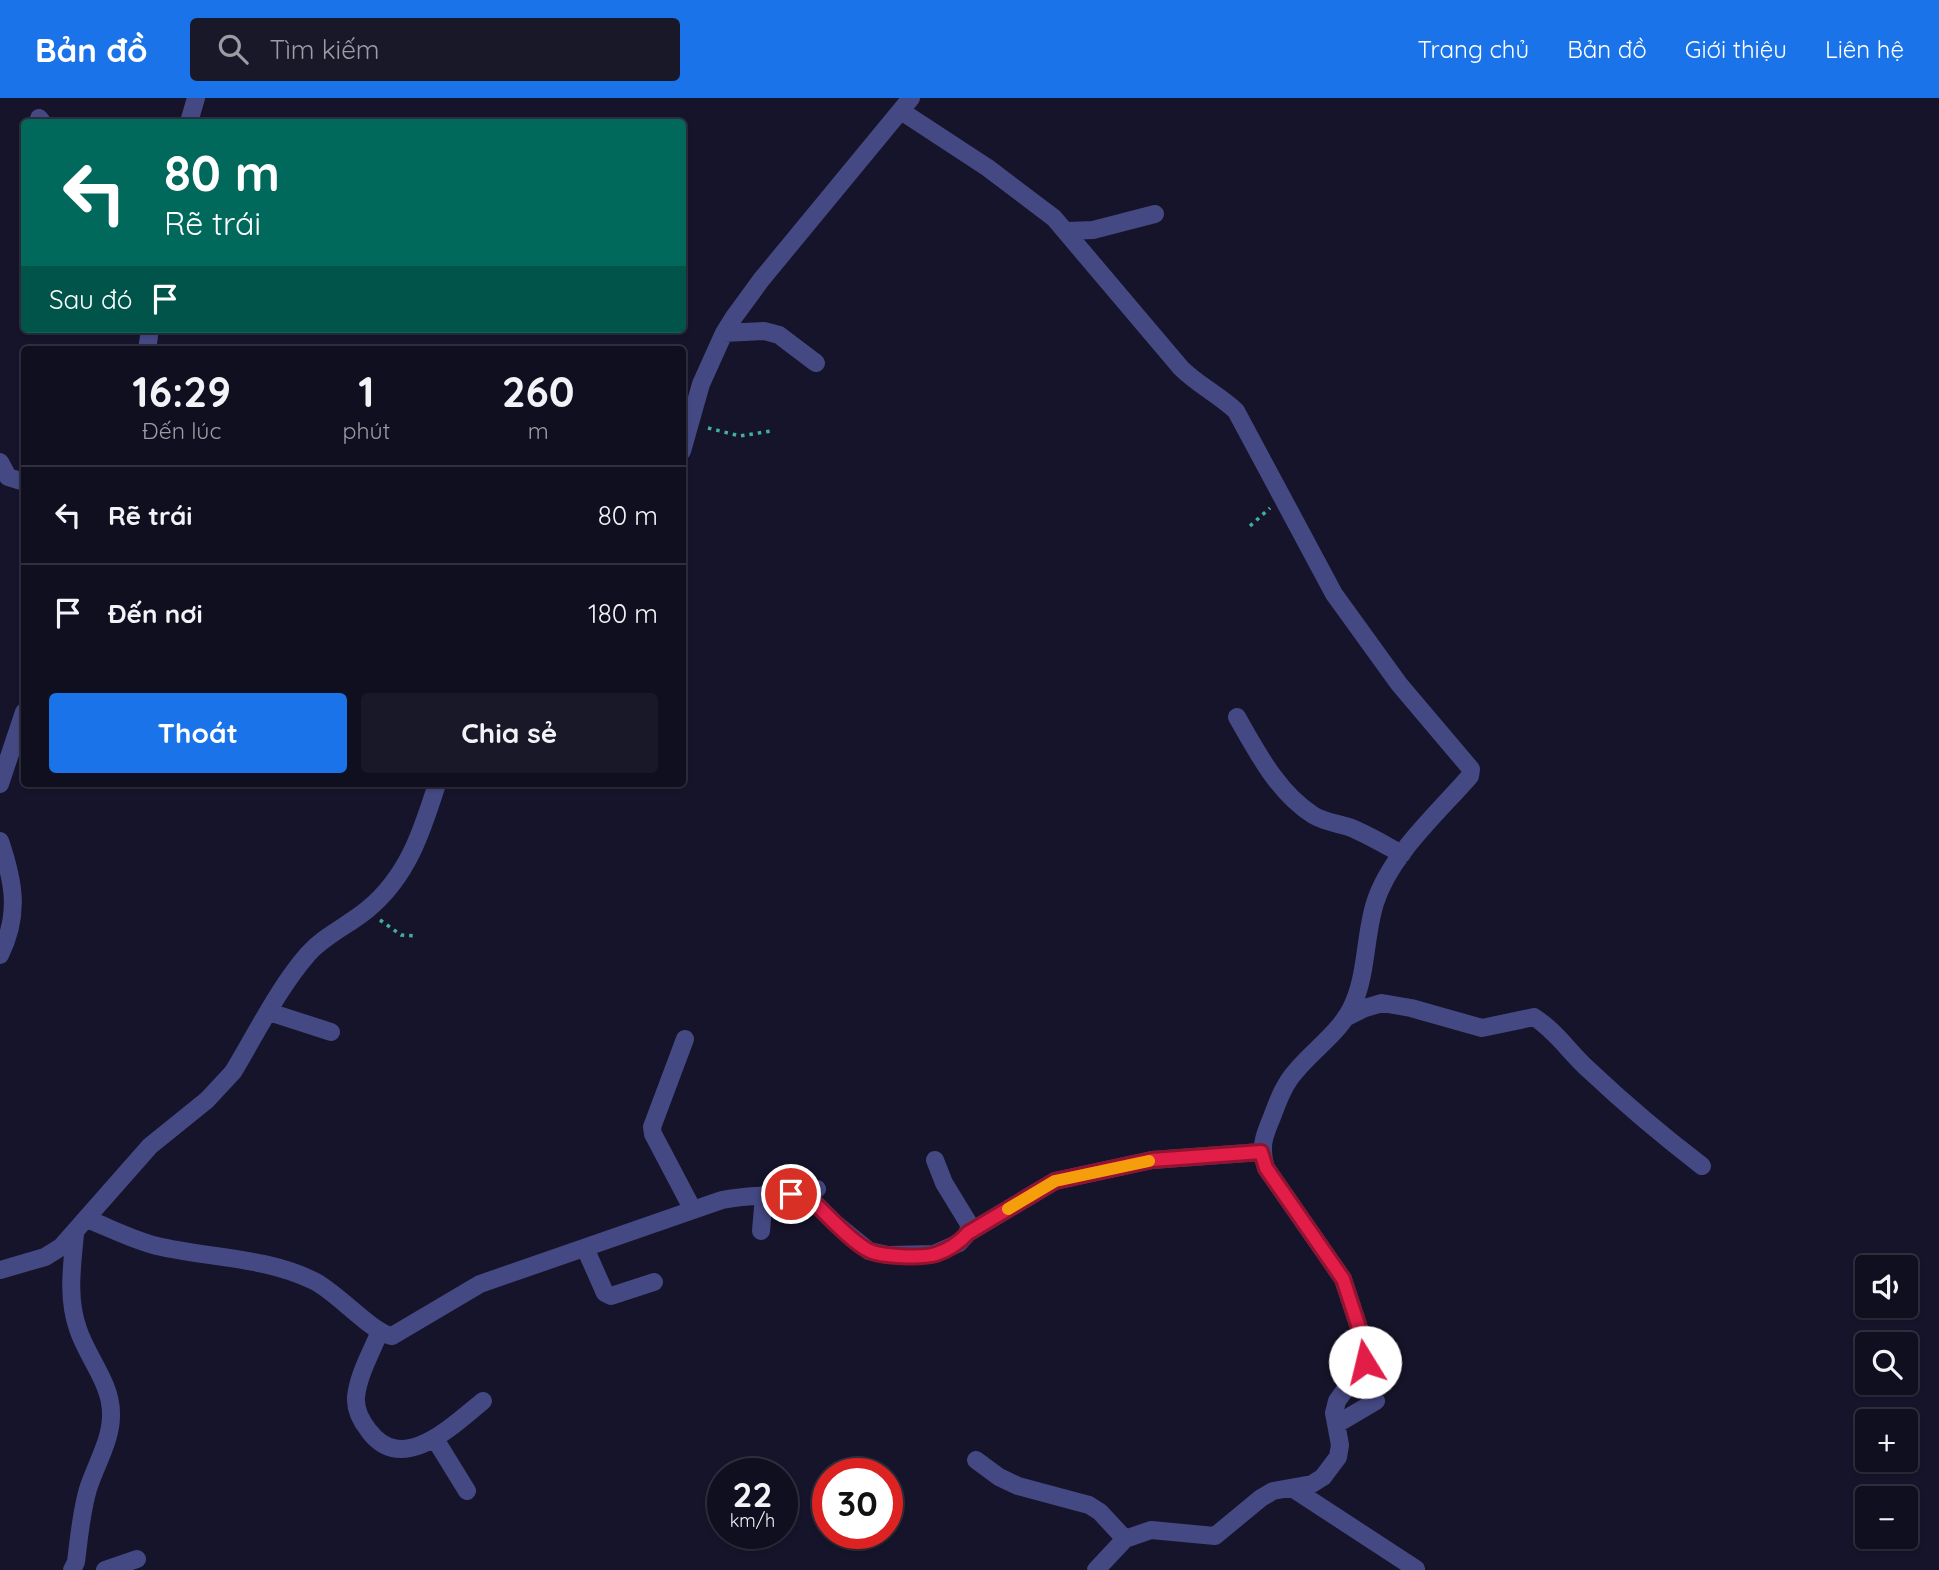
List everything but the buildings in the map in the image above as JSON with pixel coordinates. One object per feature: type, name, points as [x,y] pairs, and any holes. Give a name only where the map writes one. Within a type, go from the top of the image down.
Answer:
[{"type":"street","points":[[191,119],[196,98]]},
{"type":"street","points":[[686,435],[701,384],[724,333],[761,279],[906,104],[1023,193],[1067,231],[1181,368],[1223,398],[1236,411],[1334,594],[1399,684],[1471,769],[1470,776],[1383,880],[1374,905],[1354,1002],[1345,1018],[1295,1072],[1283,1090],[1264,1136],[1261,1152],[1266,1168],[1343,1279],[1366,1349],[1365,1362],[1337,1401],[1334,1413],[1340,1446],[1338,1457],[1323,1477],[1312,1484],[1273,1491],[1215,1536],[1151,1530],[1125,1539],[1096,1570]]},
{"type":"street","points":[[1067,231],[1093,230],[1155,214]]},
{"type":"street","points":[[724,333],[764,331],[779,335],[816,363]]},
{"type":"street","points":[[0,462],[8,477],[21,481]]},
{"type":"street","points":[[1237,717],[1255,749],[1284,790],[1313,815],[1348,827],[1402,855]]},
{"type":"street","points":[[0,784],[21,721]]},
{"type":"street","points":[[0,1270],[45,1256],[61,1247],[150,1146],[221,1086],[233,1072],[310,953],[325,938],[368,909],[396,883],[426,820],[437,787]]},
{"type":"street","points":[[0,841],[10,871],[14,899],[9,936],[0,955]]},
{"type":"street","points":[[1345,1018],[1382,1003],[1411,1008],[1482,1028],[1534,1017],[1547,1025],[1588,1069],[1660,1133],[1702,1166]]},
{"type":"street","points":[[270,1013],[331,1032]]},
{"type":"street","points":[[685,1039],[652,1126],[653,1133],[693,1210]]},
{"type":"street","points":[[87,1219],[158,1246],[281,1269],[314,1280],[339,1296],[380,1331],[392,1336],[480,1284],[740,1196],[811,1191],[836,1224],[869,1251],[888,1255],[934,1254],[959,1243],[968,1233],[1055,1181],[1152,1160],[1261,1152]]},
{"type":"street","points":[[935,1160],[944,1182],[969,1224],[968,1233]]},
{"type":"street","points":[[761,1231],[764,1195]]},
{"type":"street","points":[[72,1570],[76,1562],[85,1502],[110,1430],[111,1411],[107,1392],[78,1331],[72,1308],[75,1234]]},
{"type":"street","points":[[585,1248],[605,1293],[611,1296],[654,1282]]},
{"type":"street","points":[[380,1331],[356,1398],[359,1417],[371,1435],[393,1450],[409,1449],[435,1439],[483,1401]]},
{"type":"street","points":[[1337,1424],[1376,1401]]},
{"type":"street","points":[[435,1439],[467,1491]]},
{"type":"street","points":[[976,1460],[1017,1486],[1089,1505],[1100,1512],[1125,1539]]},
{"type":"street","points":[[1292,1488],[1416,1569]]},
{"type":"street","points":[[105,1570],[136,1559]]},
{"type":"path","points":[[689,423],[740,436],[771,431]]},
{"type":"path","points":[[1250,526],[1282,498]]},
{"type":"path","points":[[368,909],[401,935],[417,936]]},
{"type":"slow traffic","points":[[1008,1209],[1055,1181],[1149,1161]]},
{"type":"route","points":[[791,1194],[805,1193],[836,1224],[869,1251],[888,1255],[934,1254],[959,1243],[968,1233],[1055,1181],[1152,1160],[1261,1152],[1266,1168],[1343,1279],[1366,1349],[1365,1362]]}]
